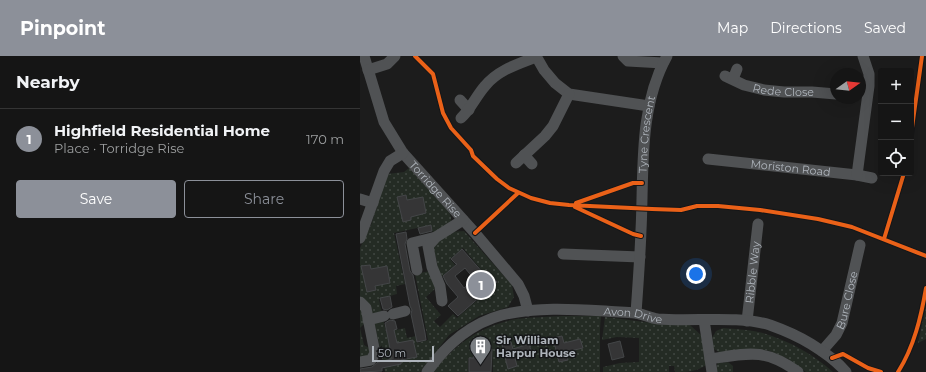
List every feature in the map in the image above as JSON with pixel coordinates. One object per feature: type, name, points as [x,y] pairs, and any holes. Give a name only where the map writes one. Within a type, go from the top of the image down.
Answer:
[{"type":"street","points":[[364,63],[387,64],[395,56]]},
{"type":"street","points":[[460,100],[465,114],[485,85],[494,77],[505,70],[536,56],[544,70],[569,94],[649,106]]},
{"type":"street","points":[[623,56],[628,61],[665,60]]},
{"type":"street","points":[[863,56],[869,74],[866,88]]},
{"type":"street","name":"Tyne Crescent","points":[[636,313],[640,257],[644,142],[649,106],[657,76],[665,60]]},
{"type":"street","name":"Torridge Rise","points":[[364,63],[384,122],[403,153],[518,284],[524,296],[528,311]]},
{"type":"street","name":"Rede Close","points":[[738,69],[729,78],[744,85],[764,90],[784,92],[830,94]]},
{"type":"street","points":[[532,164],[520,159],[545,136],[553,126],[569,94]]},
{"type":"street","points":[[857,175],[863,104]]},
{"type":"street","points":[[360,238],[384,171],[390,161],[403,153]]},
{"type":"street","name":"Moriston Road","points":[[708,159],[722,166],[857,175],[872,178]]},
{"type":"street","points":[[360,199],[373,203]]},
{"type":"street","points":[[442,301],[440,286],[432,267],[428,246],[436,237],[463,220]]},
{"type":"street","name":"Ribble Way","points":[[747,321],[758,224]]},
{"type":"street","points":[[417,270],[412,243],[436,237]]},
{"type":"street","name":"Bure Close","points":[[822,351],[836,335],[842,323],[860,245]]},
{"type":"street","points":[[563,254],[640,257]]},
{"type":"street","points":[[360,302],[366,308],[375,353],[371,360],[360,362]]},
{"type":"street","name":"Avon Drive","points":[[426,372],[452,341],[487,320],[503,315],[528,311],[574,309],[636,313],[657,319],[747,321],[769,325],[799,337],[822,351],[832,358],[846,372]]},
{"type":"street","points":[[368,320],[405,311]]},
{"type":"street","points":[[704,320],[711,372]]},
{"type":"street","points":[[710,359],[748,354],[767,355],[782,361],[798,372]]},
{"type":"shaded area","points":[[409,168],[449,212],[451,222],[433,233],[431,225],[394,233],[405,284],[396,286],[397,294],[379,299],[382,314],[373,316],[370,305],[360,296],[360,248],[371,225],[387,174],[404,172]]},
{"type":"shaded area","points":[[464,231],[512,285],[514,297],[508,307],[479,316],[449,335],[420,372],[385,372],[374,321],[383,319],[386,332],[405,328],[407,338],[416,336],[417,343],[428,340],[415,274],[430,271],[437,287],[426,297],[441,315],[434,321],[440,327],[453,314],[457,318],[498,282],[488,270],[484,273],[463,248],[450,259],[455,265],[440,278],[433,245],[451,232]]},
{"type":"shaded area","points":[[360,306],[365,323],[360,328]]},
{"type":"shaded area","points":[[926,307],[926,339],[918,343]]},
{"type":"shaded area","points":[[563,316],[601,316],[600,372],[493,372],[492,347],[479,348],[479,352],[473,353],[473,358],[468,358],[468,372],[433,372],[450,353],[470,337],[492,326],[517,319]]},
{"type":"shaded area","points":[[605,317],[661,324],[690,325],[702,336],[706,365],[699,369],[687,372],[675,372],[674,366],[669,366],[669,372],[603,372],[603,367],[620,363],[639,362],[639,338],[617,337],[602,340]]},
{"type":"shaded area","points":[[360,328],[364,345],[371,349],[368,357],[360,358]]},
{"type":"shaded area","points":[[723,328],[758,332],[773,336],[809,354],[833,372],[806,372],[788,359],[770,351],[756,349],[722,354],[712,346],[712,338],[716,331]]},
{"type":"shaded area","points":[[728,362],[733,366],[733,372],[717,372],[716,367],[718,363]]},
{"type":"building","points":[[406,195],[407,200],[423,197],[426,213],[411,217],[411,220],[403,222],[397,197]]},
{"type":"building","points":[[431,225],[432,231],[420,234],[418,228]]},
{"type":"building","points":[[406,232],[407,239],[405,244],[410,271],[413,275],[426,340],[417,342],[396,234]]},
{"type":"building","points":[[462,249],[484,274],[488,271],[497,282],[458,316],[448,306],[458,297],[447,284],[443,276],[457,264],[451,259]],"holes":[[[465,268],[474,279],[464,288],[455,276]]]},
{"type":"building","points":[[370,265],[371,269],[387,266],[390,283],[375,286],[376,290],[367,292],[361,266]]},
{"type":"building","points":[[390,296],[392,307],[387,310],[383,309],[380,298]]},
{"type":"building","points":[[390,320],[395,321],[397,329],[394,330],[397,343],[413,340],[417,357],[401,360],[401,364],[382,368],[382,371],[360,372],[360,369],[372,367],[378,362],[392,359],[385,323]]},
{"type":"building","points":[[562,336],[564,343],[580,339],[583,348],[566,352],[568,360],[559,362],[553,338]]},
{"type":"building","points":[[620,341],[624,357],[612,360],[608,344]]},
{"type":"building","points":[[511,342],[513,349],[529,344],[532,354],[515,358],[517,366],[508,369],[502,345]]},
{"type":"building","name":"Sir William Harpur House","points":[[479,349],[492,349],[491,372],[469,372],[469,358],[474,358],[473,353],[480,353]]},
{"type":"cycle path","points":[[415,56],[433,74],[443,113],[451,128],[471,150],[473,156],[497,179],[509,188],[531,198],[550,203],[569,205],[681,210],[697,206],[718,206],[760,210],[818,219],[852,227],[926,256]]},
{"type":"cycle path","points":[[914,113],[922,56]]},
{"type":"cycle path","points":[[884,239],[903,176]]},
{"type":"cycle path","points":[[576,203],[633,183],[642,183]]},
{"type":"cycle path","points":[[475,233],[518,193]]},
{"type":"cycle path","points":[[575,207],[633,234],[641,236]]},
{"type":"cycle path","points":[[898,372],[913,342],[922,310],[926,288]]},
{"type":"cycle path","points":[[832,358],[843,354],[868,368],[881,372]]},
{"type":"place","name":"Highfield Residential Home","points":[[481,285]]},
{"type":"place","name":"Sir William Harpur House","points":[[480,366]]}]
